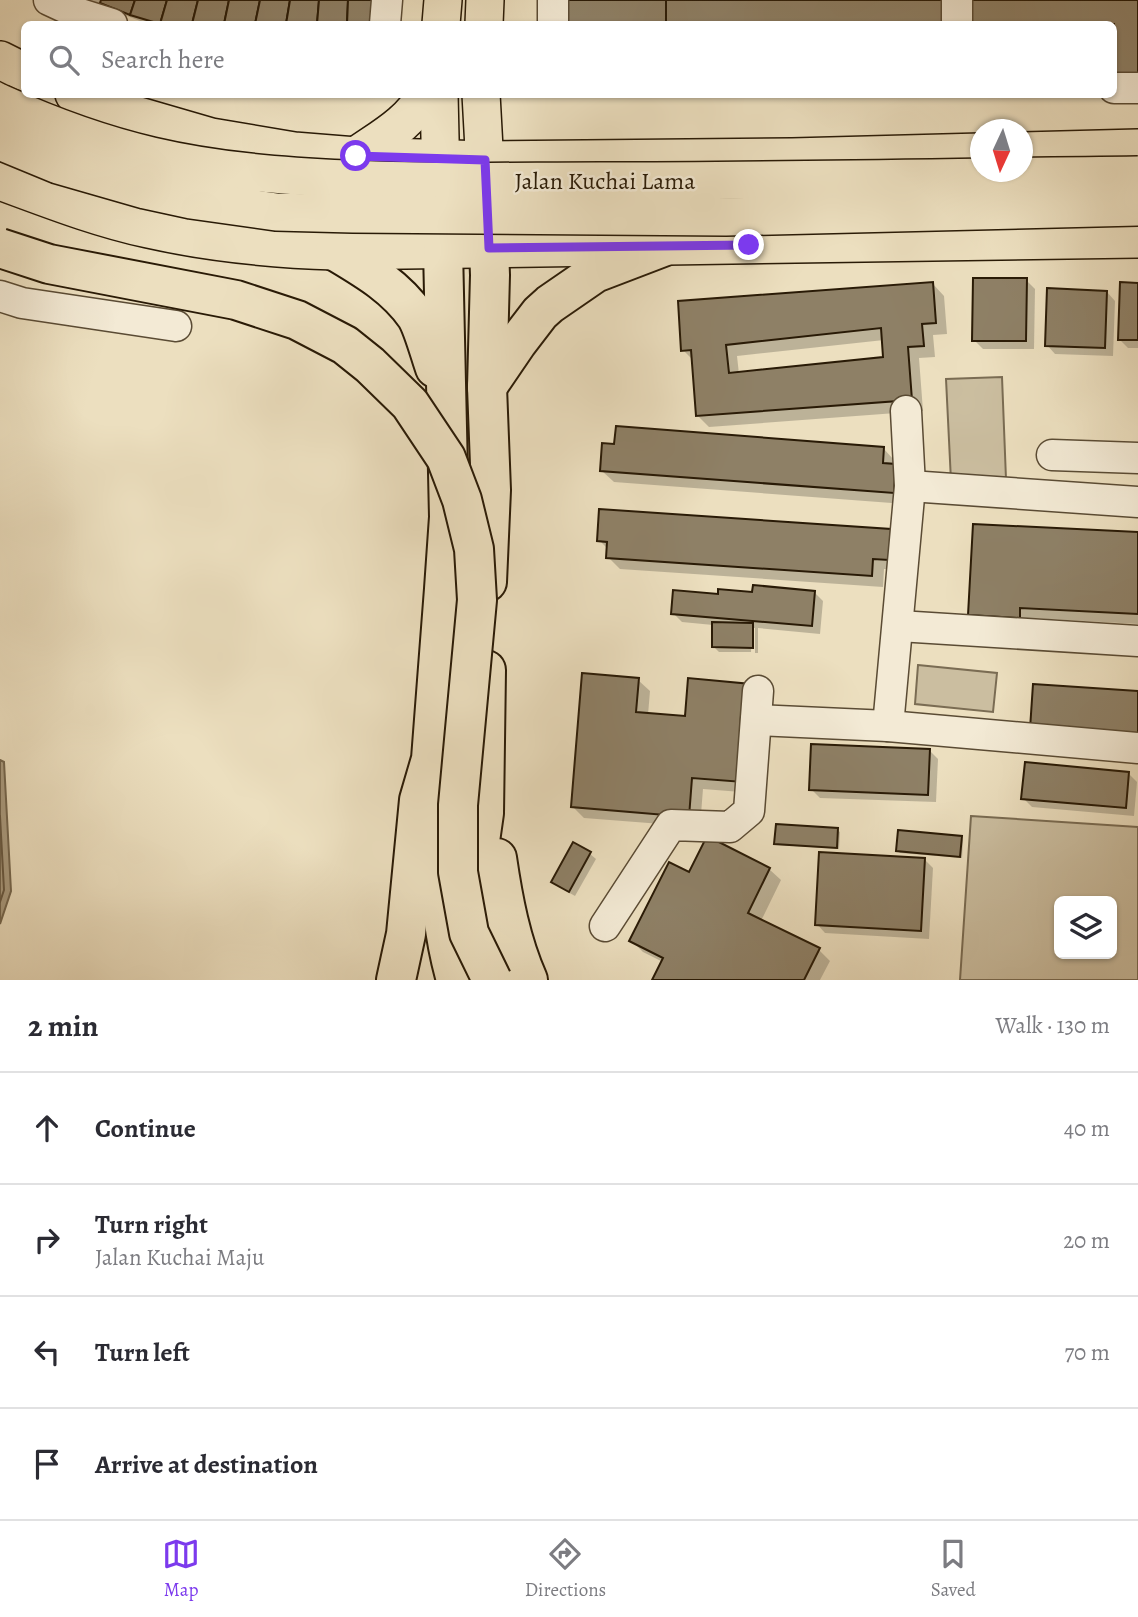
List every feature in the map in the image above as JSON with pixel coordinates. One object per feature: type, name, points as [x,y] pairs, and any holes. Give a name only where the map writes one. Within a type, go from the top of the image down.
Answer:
[{"type":"highway","points":[[487,387],[517,343],[550,304],[595,274],[649,247]]},
{"type":"highway","points":[[0,248],[49,264],[236,300],[297,320],[345,345],[410,404],[446,458],[462,500],[474,549],[477,600],[458,805],[458,872],[468,933],[492,980]]},
{"type":"highway","points":[[484,980],[479,848],[484,813],[491,490],[487,387],[489,248]]},
{"type":"highway","points":[[396,980],[406,934],[419,800],[432,759],[449,517],[443,249]]},
{"type":"highway","points":[[335,251],[376,275],[417,317],[447,403]]},
{"type":"highway","points":[[432,759],[440,806],[444,930],[456,980]]},
{"type":"highway","points":[[484,813],[496,848],[517,956],[528,980]]},
{"type":"main road","points":[[441,21],[443,0]]},
{"type":"main road","points":[[484,21],[485,0]]},
{"type":"main road","points":[[0,60],[21,70]]},
{"type":"main road","points":[[83,98],[211,137],[294,151],[356,156],[485,160],[970,152]]},
{"type":"main road","points":[[356,156],[404,122],[424,98]]},
{"type":"main road","points":[[439,98],[443,249]]},
{"type":"main road","points":[[481,98],[489,248]]},
{"type":"main road","points":[[483,98],[511,138],[545,159]]},
{"type":"main road","name":"Jalan Kuchai Lama","points":[[0,103],[76,134],[151,156],[201,166],[289,177],[433,181],[639,181],[1138,175]]},
{"type":"main road","name":"Jalan Kuchai Lama","points":[[0,141],[58,165],[145,190],[191,200],[276,212],[353,215],[726,217],[1138,207]]},
{"type":"main road","points":[[1033,151],[1138,148]]},
{"type":"main road","points":[[282,250],[308,230],[315,219],[318,186],[310,165],[294,151]]},
{"type":"main road","points":[[637,158],[620,172],[609,209],[618,234],[649,247]]},
{"type":"main road","points":[[0,181],[74,208],[146,229],[282,250],[1138,239]]},
{"type":"street","points":[[49,0],[76,13],[103,21]]},
{"type":"street","points":[[385,21],[387,0]]},
{"type":"street","points":[[553,0],[553,21]]},
{"type":"street","points":[[957,0],[957,21]]},
{"type":"street","points":[[1117,88],[1138,88]]},
{"type":"street","points":[[0,296],[22,303],[176,326]]},
{"type":"street","points":[[888,726],[910,486],[906,411]]},
{"type":"street","points":[[1052,455],[1138,458]]},
{"type":"street","points":[[910,486],[1138,502]]},
{"type":"street","points":[[899,626],[1138,641]]},
{"type":"street","points":[[605,926],[671,825],[730,827],[749,811],[757,706],[888,726],[1138,748]]},
{"type":"shaded area","points":[[1002,377],[1006,479],[951,481],[946,379]]},
{"type":"shaded area","points":[[918,665],[997,673],[993,712],[915,704]]},
{"type":"shaded area","points":[[971,816],[1138,827],[1138,980],[960,980]]},
{"type":"water","points":[[0,760],[4,762],[11,891],[0,924]]},
{"type":"building","points":[[101,0],[135,0],[130,15],[100,3]]},
{"type":"building","points":[[135,0],[167,0],[161,21],[130,15]]},
{"type":"building","points":[[167,0],[198,0],[193,21],[161,21]]},
{"type":"building","points":[[198,0],[229,0],[225,21],[193,21]]},
{"type":"building","points":[[229,0],[260,0],[256,21],[225,21]]},
{"type":"building","points":[[260,0],[290,0],[286,21],[256,21]]},
{"type":"building","points":[[290,0],[319,0],[317,21],[286,21]]},
{"type":"building","points":[[319,0],[348,0],[347,21],[317,21]]},
{"type":"building","points":[[348,0],[377,0],[375,21],[347,21]]},
{"type":"building","points":[[562,0],[666,0],[666,21],[561,21]]},
{"type":"building","points":[[666,0],[947,0],[946,21],[666,21]]},
{"type":"building","points":[[964,0],[1138,0],[1138,75],[1117,74],[1117,21],[963,21]]},
{"type":"building","points":[[973,278],[1027,278],[1026,341],[972,341]]},
{"type":"building","points":[[933,282],[936,323],[922,324],[924,346],[908,347],[912,400],[696,416],[691,350],[681,351],[678,301]],"holes":[[[881,328],[883,357],[729,373],[726,345]]]},
{"type":"building","points":[[1120,282],[1138,283],[1138,340],[1118,340]]},
{"type":"building","points":[[1047,288],[1107,291],[1105,348],[1045,346]]},
{"type":"building","points":[[616,426],[884,447],[883,463],[896,464],[894,493],[600,471],[602,443],[614,444]]},
{"type":"building","points":[[599,509],[891,529],[889,560],[873,559],[872,576],[606,558],[607,542],[597,541]]},
{"type":"building","points":[[973,524],[1138,532],[1138,614],[1020,608],[1020,618],[968,615]]},
{"type":"building","points":[[753,585],[815,591],[812,626],[671,614],[673,590],[718,594],[718,589],[752,592]]},
{"type":"building","points":[[712,622],[753,623],[753,648],[712,647]]},
{"type":"building","points":[[582,673],[639,678],[636,712],[685,716],[688,678],[751,684],[743,782],[692,778],[689,817],[571,807]]},
{"type":"building","points":[[1033,684],[1138,691],[1138,736],[1030,729]]},
{"type":"building","points":[[811,744],[930,749],[928,795],[809,790]]},
{"type":"building","points":[[1025,762],[1129,772],[1126,808],[1021,799]]},
{"type":"building","points":[[776,824],[838,828],[837,848],[774,844]]},
{"type":"building","points":[[898,830],[962,836],[960,857],[896,851]]},
{"type":"building","points":[[707,836],[770,868],[748,913],[820,948],[804,980],[652,980],[663,958],[629,941],[669,862],[689,872]]},
{"type":"building","points":[[573,842],[591,852],[569,892],[551,882]]},
{"type":"building","points":[[819,852],[925,858],[921,931],[815,925]]},
{"type":"route","points":[[356,156],[485,160],[489,248],[749,245]]}]
